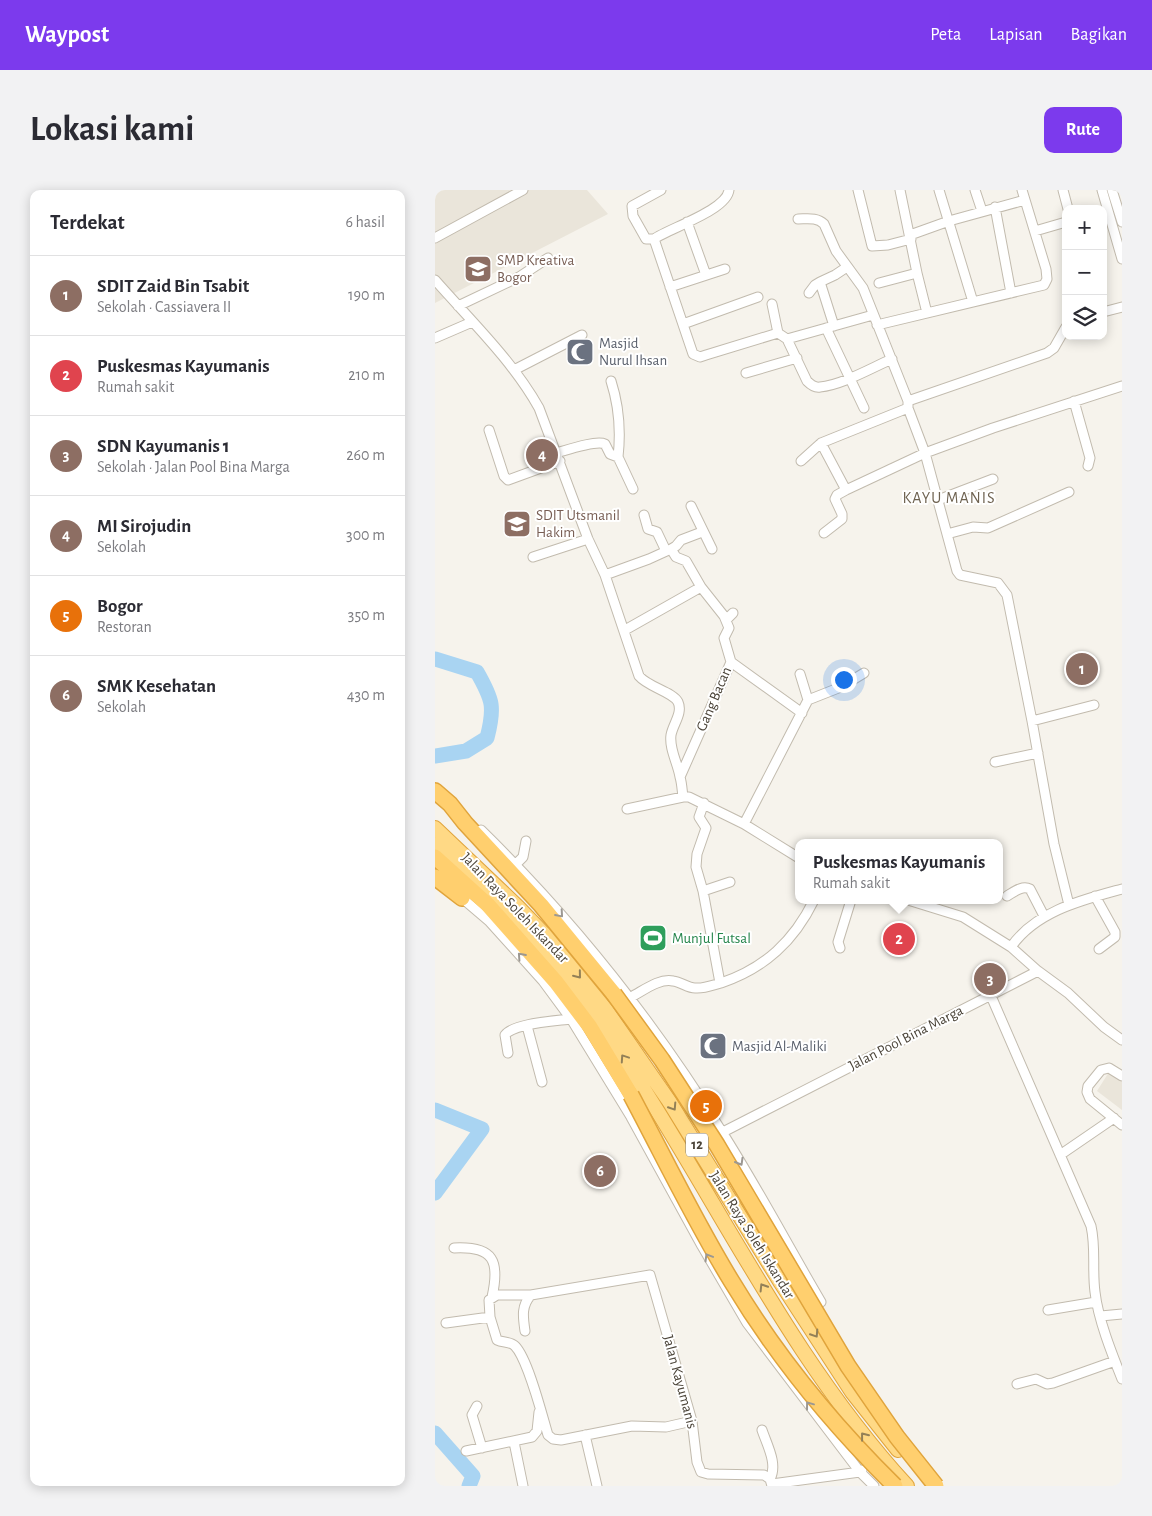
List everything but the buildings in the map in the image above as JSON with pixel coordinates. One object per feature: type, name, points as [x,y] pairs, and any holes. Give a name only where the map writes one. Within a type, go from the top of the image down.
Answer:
[{"type":"highway","points":[[435,791],[449,803],[465,824],[541,905],[614,994],[662,1060],[717,1145],[848,1366],[897,1437],[936,1486]]},
{"type":"highway","name":"Jalan Raya Soleh Iskandar","points":[[435,828],[516,904],[573,968],[606,1010],[697,1144],[766,1260],[851,1392],[929,1486]]},
{"type":"highway","name":"Jalan Raya Soleh Iskandar","points":[[435,845],[470,877],[533,943],[597,1020],[651,1100],[804,1353],[880,1457],[907,1486]]},
{"type":"highway","points":[[435,857],[488,905],[556,982],[590,1027],[631,1095],[737,1291],[787,1364],[858,1450],[895,1486]]},
{"type":"highway","points":[[435,877],[462,898]]},
{"type":"street","points":[[435,238],[523,190]]},
{"type":"street","points":[[661,190],[632,206],[633,216],[646,239],[654,239],[672,228],[717,207],[729,195],[729,190]]},
{"type":"street","points":[[858,190],[873,246],[888,245],[949,220],[1025,200]]},
{"type":"street","points":[[900,190],[927,313]]},
{"type":"street","points":[[939,190],[973,302]]},
{"type":"street","points":[[975,190],[982,211]]},
{"type":"street","points":[[877,325],[1040,287],[1047,282],[1046,269],[1022,190]]},
{"type":"street","points":[[1063,190],[1067,205]]},
{"type":"street","points":[[1102,190],[1104,205]]},
{"type":"street","points":[[1112,190],[1122,222]]},
{"type":"street","points":[[995,207],[1011,293]]},
{"type":"street","points":[[1107,216],[1122,258]]},
{"type":"street","points":[[798,219],[813,219],[824,224],[836,251],[863,288],[925,453],[957,571],[960,575],[998,583],[1007,596],[1032,721],[1055,852],[1069,905]]},
{"type":"street","points":[[687,222],[706,275]]},
{"type":"street","points":[[1035,231],[1062,223]]},
{"type":"street","points":[[654,239],[693,354],[700,357],[779,333]]},
{"type":"street","points":[[458,306],[519,277],[548,258]]},
{"type":"street","points":[[809,293],[815,285],[835,275],[847,266]]},
{"type":"street","points":[[670,287],[725,268]]},
{"type":"street","points":[[879,283],[917,274]]},
{"type":"street","points":[[435,280],[502,355],[539,408],[588,538],[605,576],[625,630],[639,676],[648,684],[674,698],[678,703],[679,712],[671,741],[681,777],[683,797]]},
{"type":"street","points":[[820,282],[830,327],[864,408]]},
{"type":"street","points":[[683,324],[758,297]]},
{"type":"street","points":[[772,304],[779,333],[787,339],[807,381],[812,386],[819,388],[850,378],[891,359]]},
{"type":"street","points":[[1107,311],[1122,307]]},
{"type":"street","points":[[787,339],[873,315]]},
{"type":"street","points":[[435,338],[472,322]]},
{"type":"street","points":[[801,461],[821,443],[908,404],[1047,353],[1054,348],[1062,334]]},
{"type":"street","points":[[514,370],[582,335]]},
{"type":"street","points":[[746,373],[797,358]]},
{"type":"street","points":[[611,381],[619,410],[620,448],[618,457],[633,489]]},
{"type":"street","points":[[824,533],[842,518],[835,498],[846,490],[925,453],[993,428],[1122,386]]},
{"type":"street","points":[[1074,401],[1090,458],[1089,466]]},
{"type":"street","points":[[489,430],[504,476],[508,480],[591,444],[602,442],[610,454],[618,457]]},
{"type":"street","points":[[821,443],[846,490]]},
{"type":"street","points":[[938,500],[993,479]]},
{"type":"street","points":[[947,534],[973,527],[988,528],[1069,492]]},
{"type":"street","points":[[691,506],[712,550]]},
{"type":"street","points":[[644,515],[648,529],[657,532],[669,550],[676,557],[686,561],[701,587],[726,620],[733,613]]},
{"type":"street","points":[[605,576],[669,550],[681,540],[702,532]]},
{"type":"street","points":[[533,557],[588,538]]},
{"type":"street","points":[[625,630],[701,587]]},
{"type":"street","name":"Gang Bacan","points":[[681,777],[731,662],[724,638],[729,628],[726,620]]},
{"type":"street","points":[[731,662],[802,713]]},
{"type":"street","points":[[744,824],[808,700],[800,674]]},
{"type":"street","points":[[808,700],[841,687],[864,674]]},
{"type":"street","points":[[1032,721],[1094,706]]},
{"type":"street","points":[[995,762],[1038,754]]},
{"type":"street","points":[[627,809],[683,797],[694,798],[744,824],[795,856]]},
{"type":"street","points":[[449,803],[480,829],[516,864],[631,997],[687,1077],[723,1132],[821,1302],[799,1311]]},
{"type":"street","points":[[704,803],[699,817],[706,828],[697,854],[696,867],[703,891],[721,983]]},
{"type":"street","points":[[516,864],[523,857],[526,841]]},
{"type":"street","points":[[703,891],[731,882]]},
{"type":"street","points":[[1007,896],[1021,888],[1031,889],[1045,916]]},
{"type":"street","points":[[1011,947],[1017,939],[1045,916],[1069,905],[1122,889]]},
{"type":"street","points":[[1095,896],[1115,932],[1115,937],[1099,949]]},
{"type":"street","points":[[462,898],[489,921],[543,981],[571,1019],[631,1117],[747,1323],[859,1472],[874,1486]]},
{"type":"street","points":[[631,997],[661,982],[673,980],[695,988],[711,986],[735,978],[764,962],[784,946],[812,904]]},
{"type":"street","points":[[840,948],[838,942],[850,904]]},
{"type":"street","points":[[921,904],[963,917],[1011,947],[1067,993],[1104,1027],[1122,1040]]},
{"type":"street","name":"Jalan Pool Bina Marga","points":[[681,1151],[723,1132],[1038,971]]},
{"type":"street","points":[[991,996],[1087,1217],[1095,1244],[1094,1283],[1096,1302],[1122,1379]]},
{"type":"street","points":[[508,1053],[505,1035],[508,1031],[571,1019]]},
{"type":"street","points":[[527,1026],[542,1082]]},
{"type":"street","points":[[1122,1076],[1113,1069],[1105,1068],[1101,1070],[1087,1088],[1090,1099],[1122,1125]]},
{"type":"street","points":[[1060,1154],[1114,1118]]},
{"type":"street","points":[[454,1248],[477,1248],[493,1260],[496,1278],[492,1297],[489,1300],[497,1340],[514,1345],[517,1349],[526,1367],[548,1435],[551,1438],[561,1440],[632,1426],[666,1427],[692,1421]]},
{"type":"street","name":"Jalan Kayumanis","points":[[531,1295],[650,1275],[692,1421],[697,1462],[701,1472],[708,1474],[764,1475],[771,1483]]},
{"type":"street","points":[[492,1297],[497,1295],[531,1295]]},
{"type":"street","points":[[525,1331],[523,1312],[526,1301],[531,1295]]},
{"type":"street","points":[[1048,1310],[1096,1302]]},
{"type":"street","points":[[1101,1316],[1122,1314]]},
{"type":"street","points":[[446,1323],[491,1317]]},
{"type":"street","points":[[1017,1384],[1036,1379],[1047,1384],[1053,1383],[1115,1361]]},
{"type":"street","points":[[477,1406],[472,1415],[481,1448]]},
{"type":"street","points":[[466,1450],[514,1442],[536,1435],[540,1409]]},
{"type":"street","points":[[762,1430],[772,1465],[771,1483],[859,1472],[880,1457]]},
{"type":"street","points":[[585,1435],[597,1486]]},
{"type":"street","points":[[514,1442],[523,1486]]},
{"type":"shaded area","points":[[435,190],[587,190],[608,214],[435,303]]},
{"type":"shaded area","points":[[1109,1072],[1122,1082],[1122,1110],[1097,1091]]},
{"type":"waterway","points":[[435,659],[477,672],[489,697],[492,711],[487,738],[466,751],[435,756]]},
{"type":"waterway","points":[[435,1110],[482,1129],[435,1193]]},
{"type":"waterway","points":[[435,1433],[473,1476],[469,1486]]},
{"type":"place","name":"SMP Kreativa Bogor","points":[[478,269]]},
{"type":"place","name":"Masjid Nurul Ihsan","points":[[580,352]]},
{"type":"place","name":"MI Sirojudin","points":[[542,455]]},
{"type":"place","name":"SDIT Utsmanil Hakim","points":[[517,524]]},
{"type":"place","name":"SDIT Zaid Bin Tsabit","points":[[1082,669]]},
{"type":"place","name":"Munjul Futsal","points":[[653,938]]},
{"type":"place","name":"Puskesmas Kayumanis","points":[[899,939]]},
{"type":"place","name":"SDN Kayumanis 1","points":[[990,979]]},
{"type":"place","name":"Masjid Al-Maliki","points":[[713,1046]]},
{"type":"place","name":"Bogor","points":[[706,1106]]},
{"type":"place","name":"SMK Kesehatan","points":[[600,1171]]},
{"type":"district","name":"KAYU MANIS","points":[[949,498]]}]
